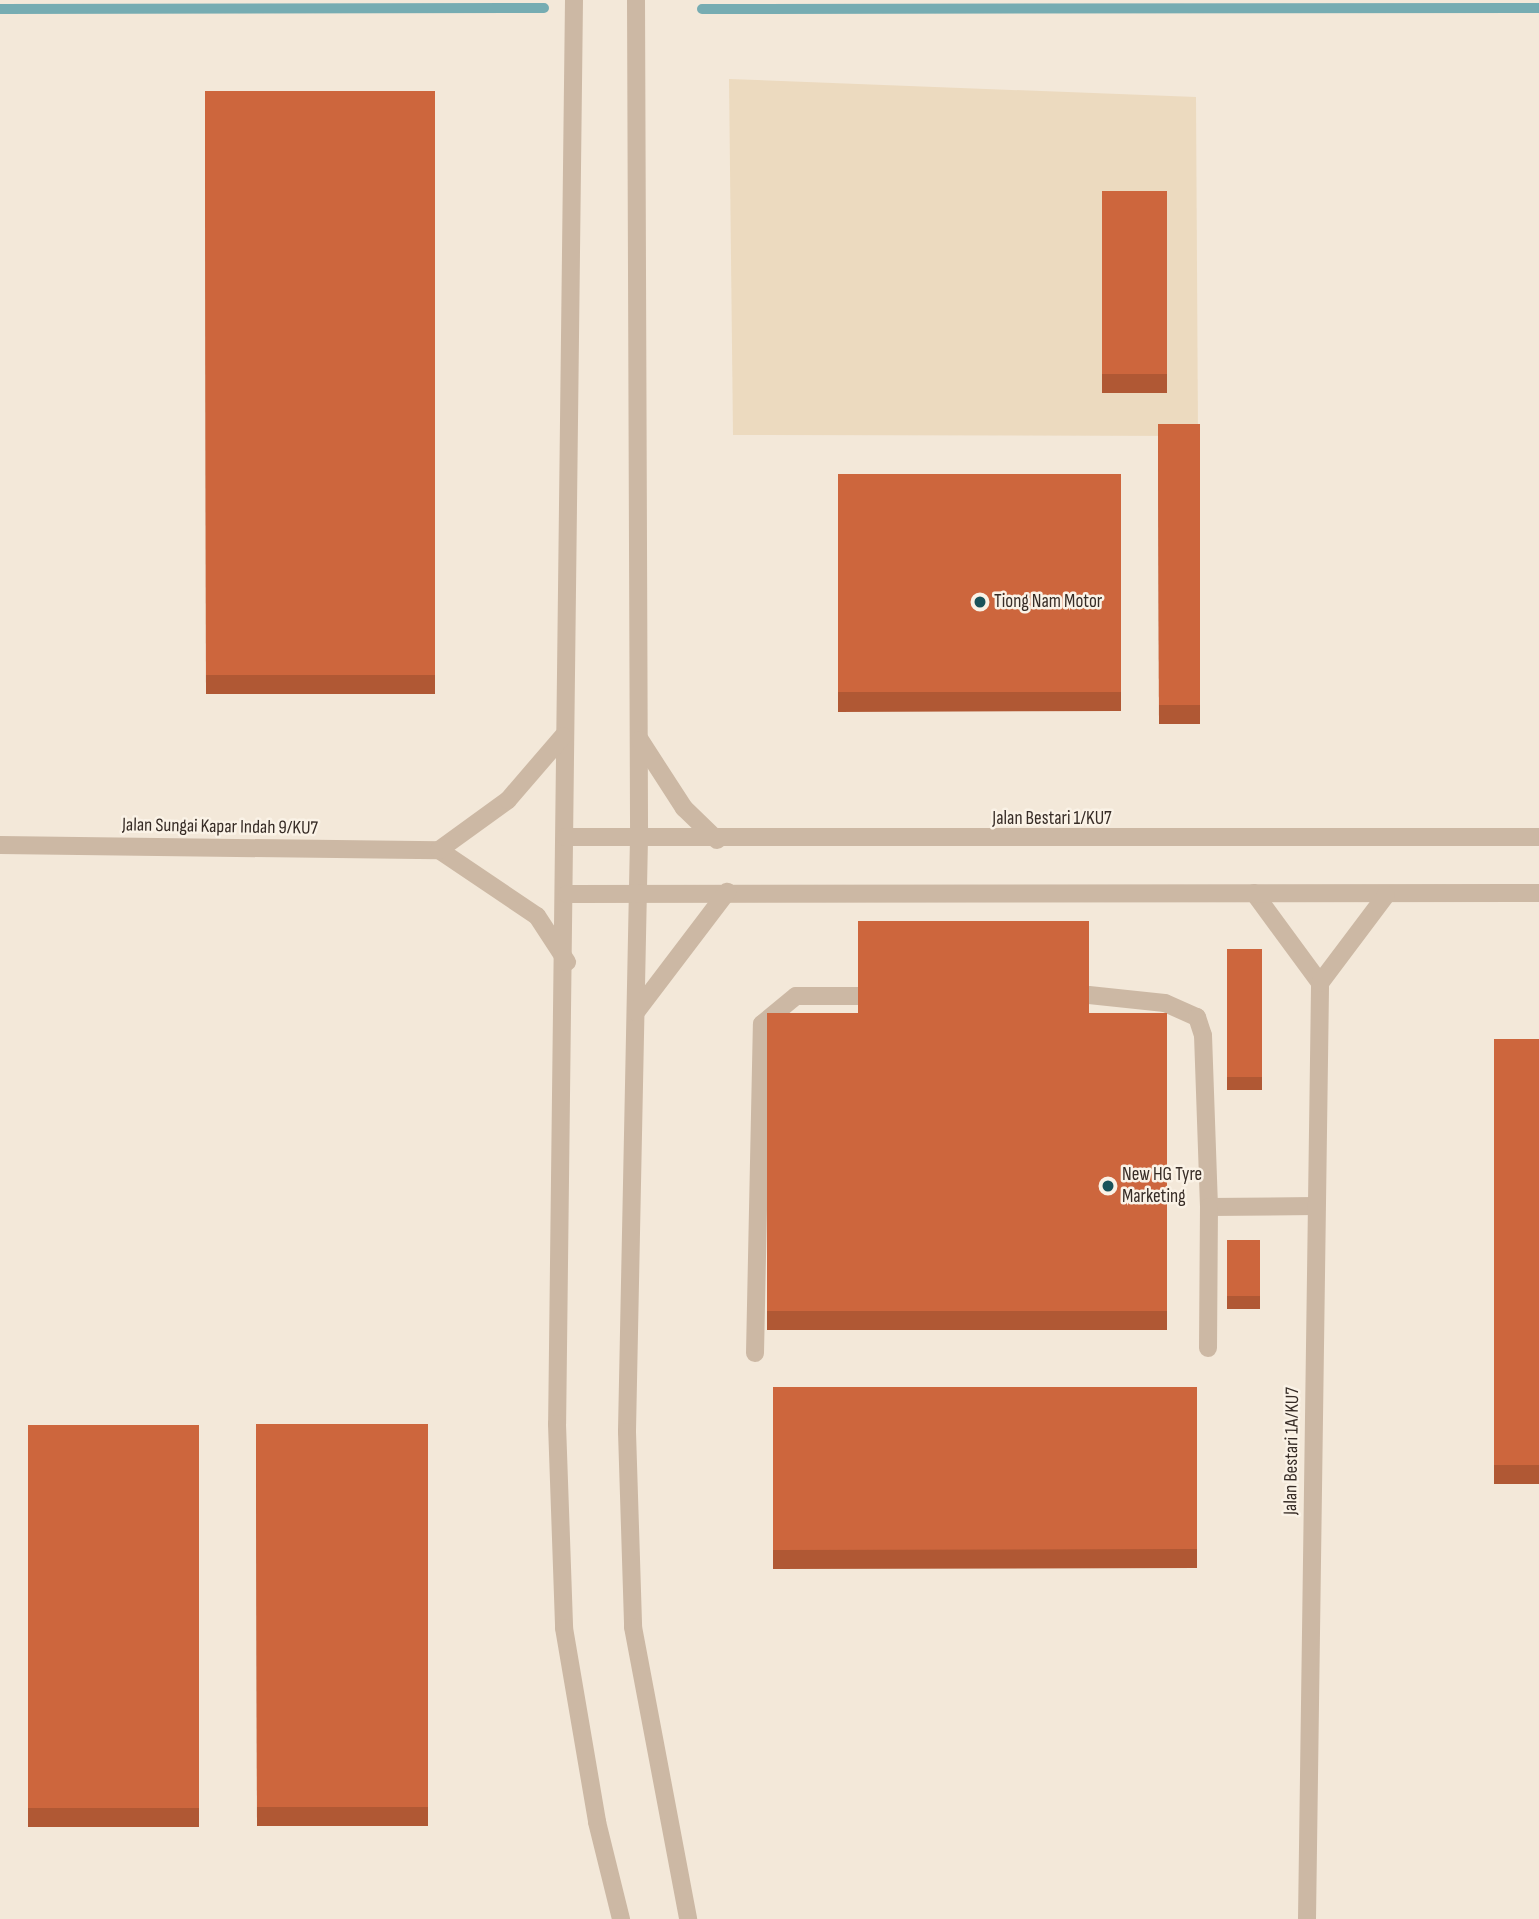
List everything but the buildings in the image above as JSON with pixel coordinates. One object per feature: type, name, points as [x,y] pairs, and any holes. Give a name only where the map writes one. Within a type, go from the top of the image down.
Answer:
[{"type":"street","points":[[574,0],[563,736],[567,962],[557,1424],[564,1628],[597,1822],[621,1919]]},
{"type":"street","points":[[636,0],[639,838],[627,1432],[634,1627],[688,1919]]},
{"type":"street","points":[[563,736],[508,800],[439,850],[537,916],[567,962]]},
{"type":"street","points":[[639,737],[677,799],[717,840]]},
{"type":"street","name":"Jalan Bestari 1/KU7","points":[[565,836],[717,840],[1539,837]]},
{"type":"street","name":"Jalan Sungai Kapar Indah 9/KU7","points":[[0,845],[439,850]]},
{"type":"street","points":[[636,1013],[727,892]]},
{"type":"street","points":[[1254,893],[1320,983],[1386,895]]},
{"type":"street","points":[[567,894],[1539,893]]},
{"type":"street","name":"Jalan Bestari 1A/KU7","points":[[1307,1919],[1320,983]]},
{"type":"street","points":[[1089,995],[1165,1003],[1197,1017],[1203,1035],[1209,1207],[1208,1348]]},
{"type":"street","points":[[755,1353],[762,1024],[796,996],[858,996]]},
{"type":"street","points":[[1209,1207],[1316,1206]]},
{"type":"shaded area","points":[[729,79],[1196,97],[1198,436],[733,435]]},
{"type":"waterway","points":[[0,9],[544,8]]},
{"type":"waterway","points":[[702,9],[1539,8]]},
{"type":"place","name":"Tiong Nam Motor","points":[[980,602]]},
{"type":"place","name":"New HG Tyre Marketing","points":[[1108,1186]]}]
